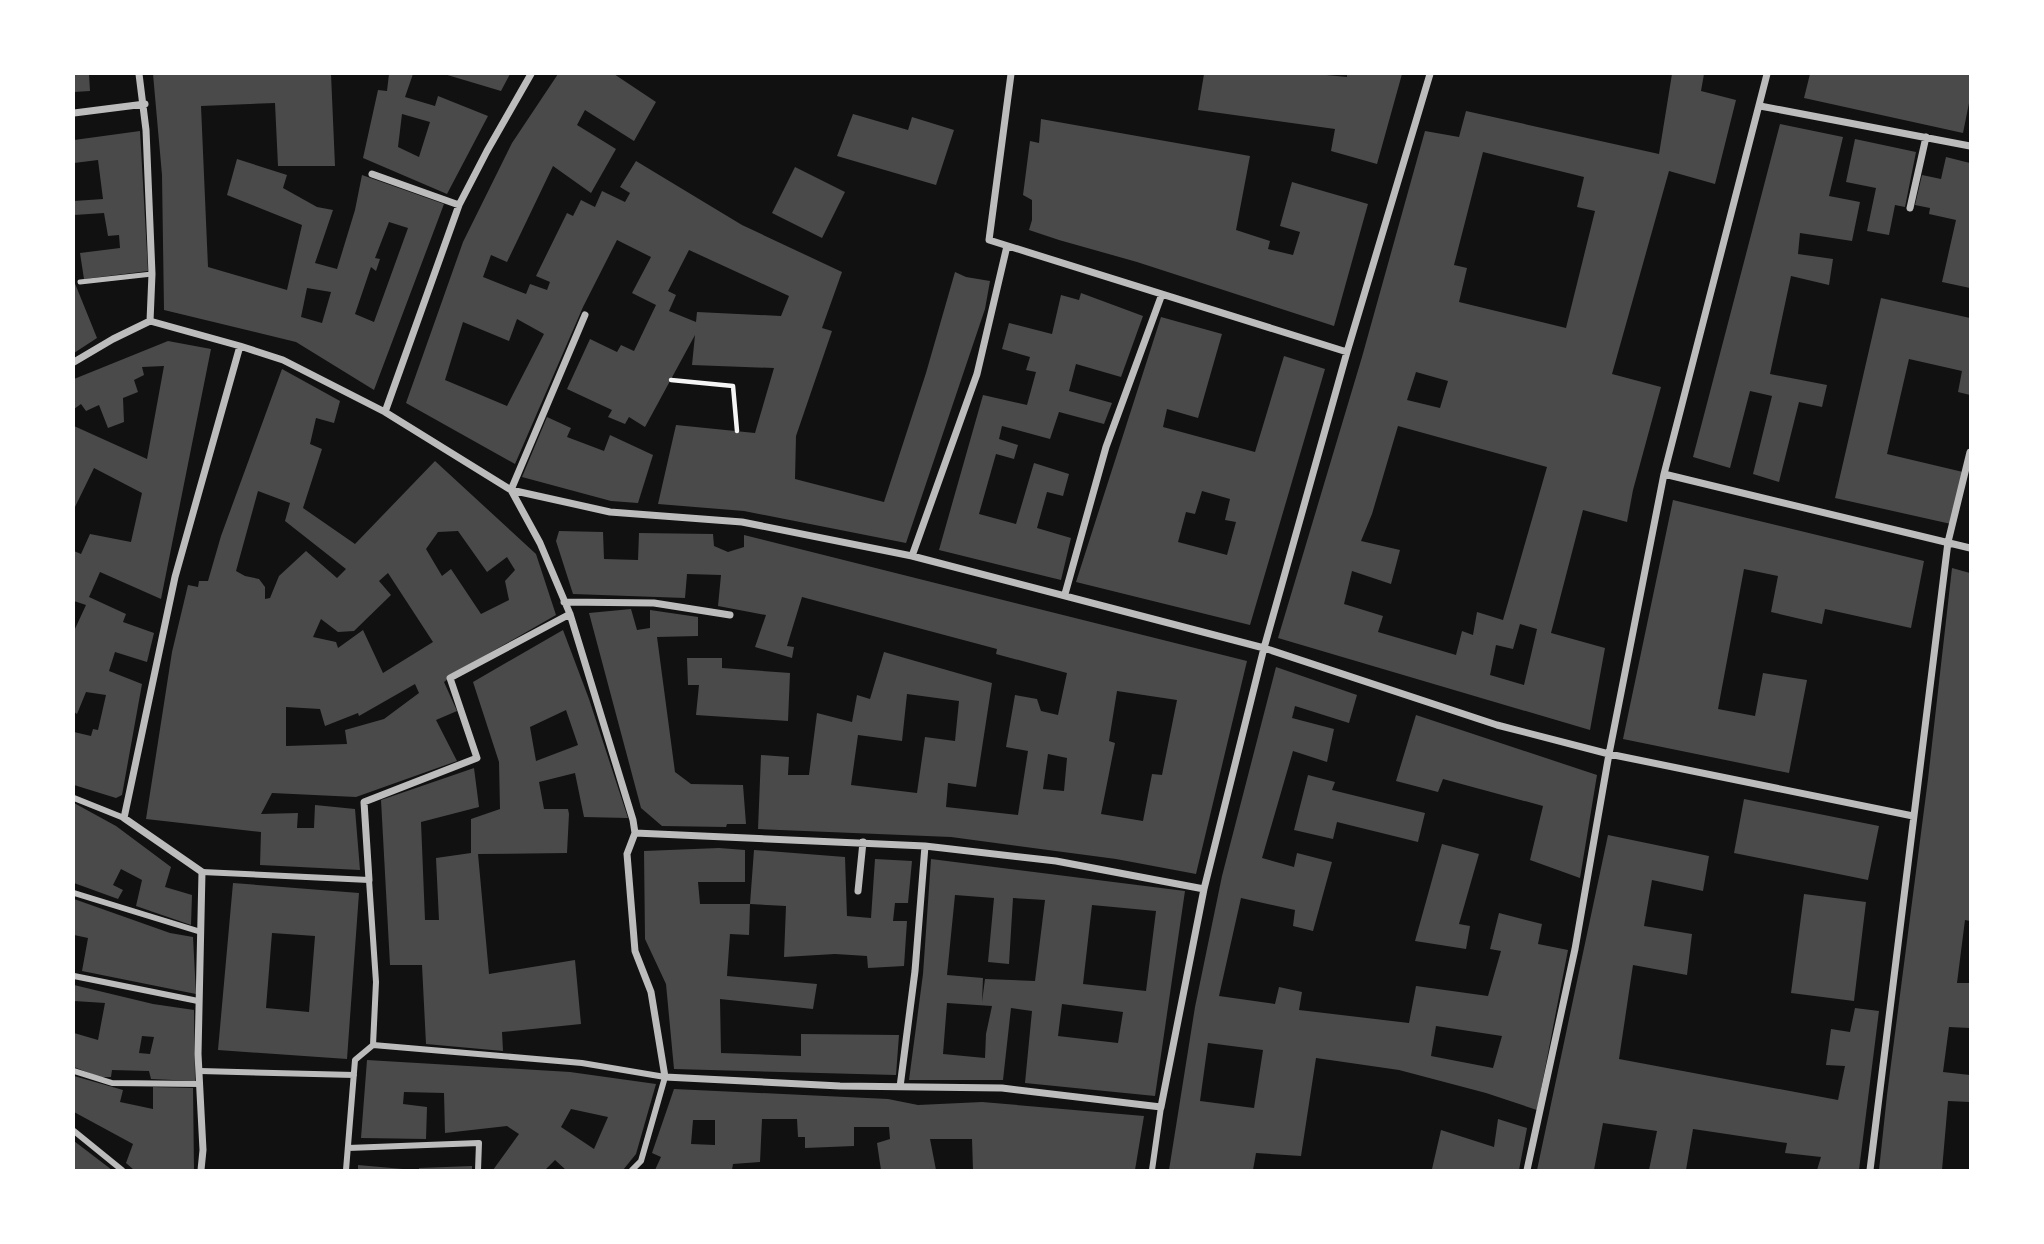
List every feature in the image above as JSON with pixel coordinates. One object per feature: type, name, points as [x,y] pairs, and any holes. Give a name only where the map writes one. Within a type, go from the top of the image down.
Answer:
[{"type":"street","points":[[139,74],[145,104],[152,274],[150,321]]},
{"type":"street","points":[[385,412],[459,205],[486,151],[531,74]]},
{"type":"street","points":[[1011,74],[989,240],[1347,352]]},
{"type":"street","points":[[1152,1171],[1161,1107],[1204,889],[1264,648],[1347,352],[1430,74]]},
{"type":"street","points":[[1527,1171],[1575,949],[1609,754],[1664,474],[1767,74]]},
{"type":"street","points":[[74,113],[145,104]]},
{"type":"street","points":[[1760,106],[1970,146]]},
{"type":"street","points":[[1910,208],[1926,138]]},
{"type":"street","points":[[372,174],[459,205]]},
{"type":"street","points":[[912,556],[977,374],[1007,246]]},
{"type":"street","points":[[1065,594],[1106,447],[1162,294]]},
{"type":"street","points":[[511,490],[585,315]]},
{"type":"street","points":[[74,362],[150,321],[283,360],[385,412],[511,490],[610,512],[742,522],[912,556],[1264,648],[1497,725],[1609,754],[1913,816]]},
{"type":"street","points":[[124,818],[175,577],[240,346]]},
{"type":"street","points":[[1870,1171],[1948,542],[1970,453]]},
{"type":"street","points":[[1664,474],[1970,548]]},
{"type":"street","points":[[511,490],[540,543],[570,614],[634,820],[635,833],[627,854],[635,951],[651,992],[665,1077],[641,1160],[632,1171]]},
{"type":"street","points":[[564,602],[654,603],[730,615]]},
{"type":"street","points":[[373,1045],[376,982],[364,802],[477,758],[450,678],[570,614]]},
{"type":"street","points":[[74,798],[124,818],[202,872],[369,880]]},
{"type":"street","points":[[635,833],[925,846],[1056,860],[1204,889]]},
{"type":"street","points":[[858,891],[863,842]]},
{"type":"street","points":[[900,1087],[915,971],[925,846]]},
{"type":"street","points":[[201,1171],[203,1150],[198,1001],[202,872]]},
{"type":"street","points":[[74,893],[201,932]]},
{"type":"street","points":[[74,976],[198,1001]]},
{"type":"street","points":[[346,1171],[355,1060],[373,1045],[582,1063],[665,1077],[745,1083],[1002,1088],[1161,1107]]},
{"type":"street","points":[[74,1071],[112,1083],[200,1084]]},
{"type":"street","points":[[200,1071],[354,1075]]},
{"type":"street","points":[[74,1131],[122,1171]]},
{"type":"street","points":[[348,1148],[479,1143],[478,1171]]},
{"type":"lane","points":[[80,282],[152,274]]},
{"type":"path","points":[[671,380],[733,386],[737,431]]},
{"type":"building","points":[[74,74],[89,74],[90,91],[74,92]]},
{"type":"building","points":[[153,74],[331,74],[335,166],[278,166],[275,103],[201,106],[208,267],[287,290],[302,225],[227,195],[237,159],[287,175],[283,188],[317,207],[333,210],[315,263],[337,269],[355,210],[362,175],[444,204],[374,390],[296,342],[164,310],[162,175]],"holes":[[[389,222],[408,228],[374,322],[355,314],[371,267],[376,271],[380,259],[375,258]],[[307,288],[331,292],[322,323],[301,317]]]},
{"type":"building","points":[[389,74],[413,74],[405,97],[435,106],[438,96],[488,116],[447,194],[363,158],[378,90],[387,91]],"holes":[[[402,114],[430,122],[419,157],[398,147]]]},
{"type":"building","points":[[444,74],[510,74],[501,91]]},
{"type":"building","points":[[558,74],[614,74],[656,102],[634,141],[585,110],[577,125],[616,149],[591,193],[553,166],[507,262],[491,255],[483,277],[526,294],[530,284],[547,290],[550,282],[536,276],[567,213],[573,216],[581,200],[595,207],[602,191],[625,202],[630,193],[620,187],[636,161],[742,225],[842,272],[822,328],[832,331],[796,436],[795,479],[884,502],[955,272],[966,277],[990,281],[985,309],[906,543],[744,511],[658,504],[676,425],[755,433],[774,368],[692,365],[695,335],[645,427],[629,417],[625,424],[608,417],[612,410],[567,389],[590,339],[617,352],[621,345],[634,351],[656,305],[632,293],[651,257],[617,240],[583,307],[515,464],[406,403],[463,242],[512,143]],"holes":[[[689,250],[789,296],[781,316],[697,312],[696,322],[669,311],[676,295],[668,291]],[[517,319],[544,334],[507,406],[445,380],[463,322],[509,341]]]},
{"type":"building","points":[[1204,74],[1316,74],[1347,77],[1347,74],[1402,74],[1377,164],[1331,151],[1335,129],[1198,110]]},
{"type":"building","points":[[1672,74],[1704,74],[1701,91],[1736,100],[1715,184],[1669,171],[1612,374],[1661,387],[1627,522],[1583,510],[1551,633],[1605,648],[1590,730],[1278,638],[1362,357],[1425,131],[1459,137],[1466,111],[1659,154]],"holes":[[[1483,152],[1584,177],[1577,207],[1595,211],[1566,328],[1459,302],[1467,268],[1454,265]],[[1416,372],[1448,381],[1440,408],[1407,400]],[[1398,426],[1547,467],[1503,620],[1477,612],[1473,635],[1462,631],[1456,655],[1378,632],[1383,616],[1344,604],[1352,571],[1391,584],[1400,550],[1361,541],[1372,514]],[[1520,624],[1537,629],[1524,685],[1490,675],[1496,645],[1513,649]]]},
{"type":"building","points":[[1810,74],[1970,74],[1970,98],[1963,133],[1804,98]]},
{"type":"building","points":[[853,114],[908,130],[912,117],[954,130],[936,185],[837,156]]},
{"type":"building","points":[[1041,119],[1250,156],[1236,230],[1270,241],[1268,249],[1293,255],[1300,232],[1280,226],[1292,182],[1368,204],[1334,326],[1029,230],[1032,200],[1023,195],[1030,141],[1039,143]]},
{"type":"building","points":[[1780,124],[1843,137],[1829,196],[1860,202],[1852,241],[1800,233],[1798,254],[1833,259],[1829,285],[1791,276],[1770,374],[1827,385],[1822,407],[1799,402],[1779,482],[1753,474],[1772,396],[1750,391],[1730,468],[1693,457]]},
{"type":"building","points":[[140,131],[148,271],[84,279],[80,253],[120,248],[119,235],[108,236],[104,213],[74,215],[74,201],[103,199],[98,160],[74,163],[74,140]]},
{"type":"building","points":[[1855,139],[1916,152],[1905,207],[1895,205],[1889,235],[1867,231],[1876,188],[1846,182]]},
{"type":"building","points":[[1946,157],[1970,163],[1970,288],[1942,282],[1956,220],[1929,214],[1930,208],[1915,205],[1922,175],[1941,179]]},
{"type":"building","points":[[795,167],[845,192],[822,238],[772,213]]},
{"type":"building","points":[[74,281],[97,338],[74,353]]},
{"type":"building","points":[[1081,293],[1143,316],[1121,377],[1076,364],[1069,391],[1112,403],[1104,424],[1059,412],[1050,439],[1002,426],[999,439],[1018,445],[1014,459],[996,454],[979,514],[1016,524],[1034,463],[1069,474],[1063,496],[1047,492],[1037,528],[1071,538],[1061,580],[939,550],[983,395],[1027,405],[1036,372],[1026,370],[1030,357],[1002,349],[1009,323],[1052,334],[1061,295],[1079,300]]},
{"type":"building","points":[[1881,298],[1970,318],[1970,395],[1958,392],[1962,371],[1909,359],[1887,454],[1963,472],[1951,524],[1835,498]]},
{"type":"building","points":[[1161,317],[1222,334],[1198,418],[1167,409],[1163,427],[1255,452],[1284,356],[1325,369],[1250,625],[1076,582]],"holes":[[[1202,491],[1230,499],[1225,520],[1236,522],[1227,555],[1178,542],[1186,512],[1195,514]]]},
{"type":"building","points":[[168,341],[211,349],[161,599],[100,572],[89,597],[126,614],[123,622],[154,633],[147,662],[115,652],[109,671],[142,684],[122,795],[116,798],[74,785],[74,732],[91,736],[93,729],[98,730],[106,695],[86,692],[77,714],[74,712],[74,631],[86,605],[74,601],[74,551],[81,554],[90,534],[131,542],[142,493],[94,468],[74,509],[74,426],[147,459],[164,366],[142,367],[144,375],[134,380],[138,392],[123,398],[124,422],[108,428],[99,405],[86,411],[81,404],[74,409],[74,379]]},
{"type":"building","points":[[282,369],[340,401],[334,423],[316,418],[310,444],[322,449],[303,508],[355,544],[435,461],[536,554],[556,615],[458,671],[444,682],[457,711],[436,720],[457,761],[356,797],[272,793],[261,814],[298,813],[297,828],[314,828],[315,805],[355,809],[360,870],[260,865],[261,832],[146,819],[172,652],[188,585],[198,587],[199,581],[208,581],[221,536]],"holes":[[[258,491],[290,503],[285,521],[346,569],[337,578],[306,551],[279,576],[270,598],[265,599],[265,587],[259,579],[236,571]],[[458,531],[487,572],[507,557],[515,570],[505,581],[509,600],[481,614],[451,569],[442,576],[426,549],[438,532]],[[388,573],[433,642],[383,673],[363,630],[338,648],[336,642],[313,637],[321,619],[338,632],[354,631],[391,595],[379,581]],[[415,684],[419,693],[384,719],[345,730],[347,744],[286,746],[286,707],[320,709],[325,726],[358,713],[359,716]]]},
{"type":"building","points":[[547,417],[571,428],[567,437],[604,451],[610,435],[653,455],[638,503],[611,501],[522,477]]},
{"type":"building","points":[[1673,500],[1924,561],[1911,628],[1825,609],[1822,624],[1771,612],[1778,576],[1744,569],[1718,709],[1755,716],[1763,673],[1807,680],[1789,773],[1623,739]]},
{"type":"building","points":[[559,531],[603,532],[604,559],[638,560],[639,533],[713,534],[714,546],[728,552],[744,547],[744,535],[1247,661],[1196,874],[1116,859],[951,837],[758,829],[761,755],[789,757],[788,775],[809,775],[817,713],[852,722],[857,695],[870,699],[884,652],[992,683],[976,787],[948,783],[946,807],[1018,815],[1028,751],[1006,747],[1015,695],[1037,699],[1041,711],[1058,715],[1067,673],[996,654],[997,649],[802,597],[787,646],[794,647],[792,658],[755,647],[766,615],[718,606],[721,575],[687,574],[685,598],[573,594],[556,541]],"holes":[[[1117,691],[1177,700],[1162,775],[1152,774],[1143,821],[1101,814],[1115,743],[1109,741]],[[907,694],[959,701],[955,741],[925,737],[917,793],[851,785],[858,735],[902,741]],[[1048,754],[1067,758],[1064,791],[1043,789]]]},
{"type":"building","points":[[1952,568],[1970,573],[1970,921],[1965,920],[1957,983],[1970,983],[1970,1028],[1949,1027],[1943,1072],[1970,1075],[1970,1102],[1948,1101],[1942,1170],[1879,1170],[1928,779]]},
{"type":"building","points":[[631,609],[637,630],[650,628],[650,610],[698,617],[698,636],[657,637],[675,772],[691,784],[743,785],[746,824],[727,824],[726,827],[662,826],[641,808],[589,613]]},
{"type":"building","points":[[563,630],[628,818],[584,817],[575,773],[539,782],[544,809],[568,809],[567,853],[478,854],[489,974],[575,960],[581,1024],[502,1032],[503,1051],[426,1044],[422,965],[390,965],[381,800],[474,768],[479,807],[421,822],[425,920],[439,920],[436,858],[471,853],[471,819],[500,809],[499,762],[473,682]],"holes":[[[566,710],[578,745],[536,761],[530,727]]]},
{"type":"building","points":[[687,658],[722,658],[722,668],[790,673],[788,721],[696,715],[699,685],[688,685]]},
{"type":"building","points":[[1276,667],[1357,695],[1349,723],[1295,706],[1292,718],[1334,729],[1327,762],[1293,751],[1262,858],[1294,867],[1297,853],[1332,862],[1313,931],[1293,926],[1295,910],[1241,898],[1219,996],[1275,1004],[1279,987],[1302,992],[1299,1010],[1409,1023],[1416,986],[1488,996],[1501,951],[1490,949],[1499,913],[1542,924],[1538,944],[1568,950],[1537,1110],[1486,1093],[1399,1070],[1316,1058],[1301,1156],[1256,1153],[1253,1170],[1169,1170],[1195,1007],[1222,876]],"holes":[[[1436,1026],[1502,1036],[1493,1068],[1431,1056]],[[1208,1043],[1263,1050],[1254,1108],[1200,1101]]]},
{"type":"building","points":[[1416,715],[1597,775],[1580,878],[1530,860],[1543,806],[1443,779],[1438,792],[1396,781]]},
{"type":"building","points":[[1308,775],[1335,782],[1332,790],[1425,813],[1418,842],[1337,822],[1333,839],[1294,830]]},
{"type":"building","points":[[1744,799],[1879,826],[1868,880],[1734,853]]},
{"type":"building","points":[[74,803],[116,826],[171,867],[165,887],[192,895],[191,925],[136,906],[142,880],[121,869],[113,885],[123,890],[118,899],[74,883]]},
{"type":"building","points":[[1608,835],[1709,856],[1703,891],[1652,880],[1644,926],[1692,934],[1687,975],[1633,965],[1619,1059],[1838,1100],[1845,1066],[1826,1065],[1831,1029],[1850,1032],[1855,1008],[1879,1011],[1859,1170],[1817,1170],[1821,1157],[1785,1153],[1787,1143],[1693,1129],[1686,1170],[1649,1170],[1657,1131],[1603,1123],[1594,1170],[1537,1170]]},
{"type":"building","points":[[1442,844],[1479,854],[1459,924],[1470,926],[1466,949],[1415,941]]},
{"type":"building","points":[[719,848],[745,850],[745,882],[698,882],[700,904],[750,904],[749,935],[730,934],[727,976],[817,984],[813,1009],[720,999],[721,1053],[801,1056],[801,1034],[899,1035],[896,1075],[674,1069],[666,984],[645,939],[644,851]]},
{"type":"building","points":[[754,850],[845,857],[847,916],[871,918],[875,859],[912,861],[908,903],[895,903],[893,921],[907,921],[904,966],[868,968],[867,956],[835,954],[784,957],[786,906],[750,904]]},
{"type":"building","points":[[931,859],[1185,891],[1155,1096],[1025,1083],[1032,1011],[1011,1008],[1003,1080],[909,1080],[923,974]],"holes":[[[955,895],[994,898],[988,962],[1009,964],[1013,898],[1045,900],[1035,981],[985,979],[982,1002],[983,978],[947,975]],[[1092,905],[1156,911],[1146,991],[1083,984]],[[947,1003],[992,1006],[986,1034],[985,1058],[943,1054]],[[1062,1004],[1123,1012],[1118,1043],[1058,1036]]]},
{"type":"building","points":[[233,883],[359,893],[347,1059],[218,1050]],"holes":[[[272,933],[315,936],[309,1012],[266,1008]]]},
{"type":"building","points":[[1804,894],[1866,902],[1854,1001],[1791,993]]},
{"type":"building","points":[[74,899],[170,933],[193,937],[196,994],[82,971],[88,938],[74,935]]},
{"type":"building","points":[[74,985],[153,1004],[194,1010],[195,1081],[151,1079],[149,1071],[112,1070],[111,1077],[99,1077],[74,1067],[74,1033],[98,1040],[105,1003],[74,1001]],"holes":[[[142,1036],[154,1037],[150,1054],[139,1053]]]},
{"type":"building","points":[[367,1060],[570,1072],[656,1084],[636,1154],[623,1170],[566,1170],[555,1160],[545,1170],[493,1170],[519,1134],[507,1126],[445,1133],[444,1093],[404,1092],[403,1104],[427,1107],[426,1139],[361,1138]],"holes":[[[571,1109],[608,1117],[594,1149],[561,1127]]]},
{"type":"building","points":[[74,1076],[123,1090],[120,1102],[153,1109],[153,1087],[193,1088],[194,1170],[134,1170],[126,1163],[133,1144],[74,1112]]},
{"type":"building","points":[[674,1089],[888,1099],[918,1105],[982,1102],[1144,1116],[1135,1170],[973,1170],[972,1139],[930,1139],[936,1170],[881,1170],[877,1143],[890,1139],[889,1127],[854,1127],[854,1146],[805,1148],[805,1137],[798,1137],[797,1119],[762,1119],[760,1162],[733,1164],[732,1170],[655,1170],[661,1157],[652,1153]],"holes":[[[693,1120],[715,1120],[715,1145],[691,1144]]]},
{"type":"building","points":[[1498,1119],[1527,1128],[1519,1170],[1432,1169],[1441,1130],[1494,1147]]},
{"type":"building","points":[[74,1141],[112,1170],[74,1170]]},
{"type":"building","points":[[358,1165],[403,1169],[403,1170],[358,1170]]},
{"type":"building","points":[[472,1166],[472,1170],[419,1170],[419,1168]]}]
